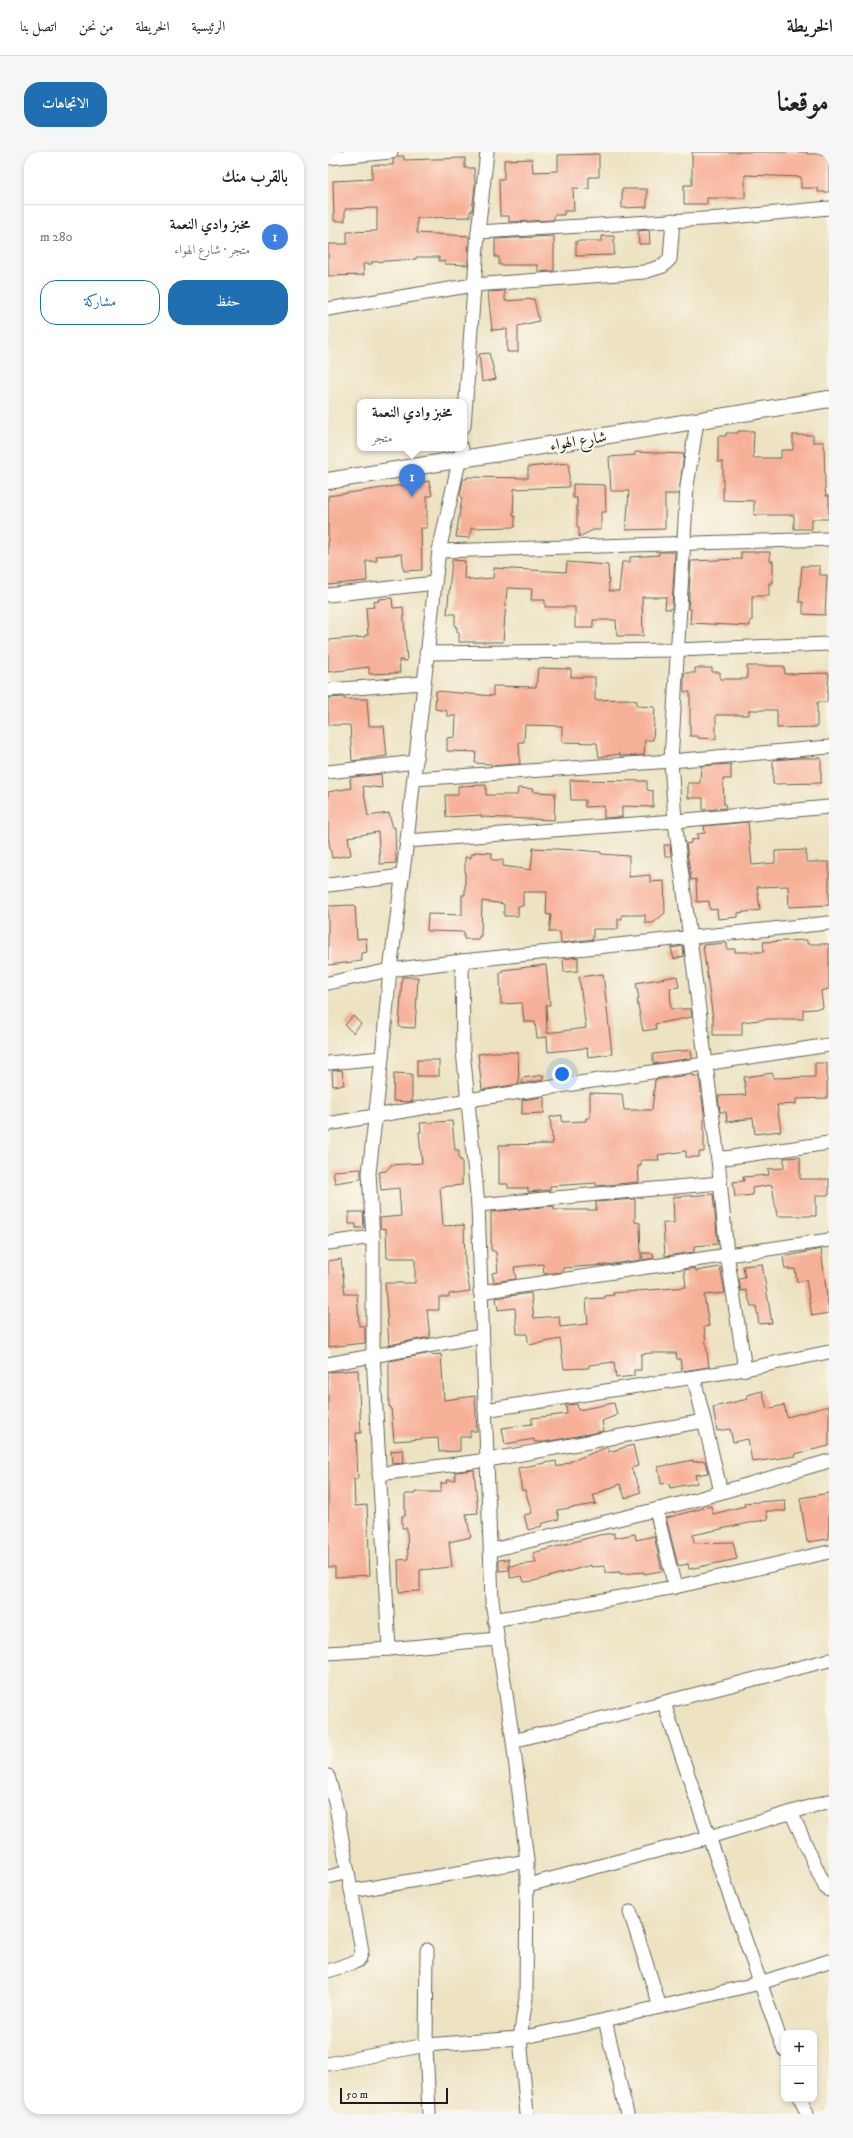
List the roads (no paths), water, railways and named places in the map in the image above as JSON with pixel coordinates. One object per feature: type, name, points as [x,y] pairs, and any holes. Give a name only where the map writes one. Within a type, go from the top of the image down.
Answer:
[{"type":"street","points":[[328,158],[391,152]]},
{"type":"street","points":[[466,399],[478,232],[487,152]]},
{"type":"street","points":[[478,232],[673,220],[829,208]]},
{"type":"street","points":[[328,309],[474,285],[644,272],[663,266],[670,259],[673,220]]},
{"type":"street","name":"شارع الهواء","points":[[328,481],[462,453],[697,421],[829,399]]},
{"type":"street","points":[[697,421],[687,486],[670,761],[675,821],[718,1159],[727,1254],[746,1369]]},
{"type":"street","points":[[389,1649],[373,1355],[373,1237],[369,1173],[390,970],[407,841],[426,653],[439,552],[462,453]]},
{"type":"street","points":[[439,552],[829,539]]},
{"type":"street","points":[[328,595],[435,583]]},
{"type":"street","points":[[426,653],[677,650],[829,644]]},
{"type":"street","points":[[328,690],[424,683]]},
{"type":"street","points":[[414,779],[670,761],[829,747]]},
{"type":"street","points":[[328,772],[416,762]]},
{"type":"street","points":[[407,841],[675,821],[829,807]]},
{"type":"street","points":[[328,885],[402,876]]},
{"type":"street","points":[[328,982],[390,970],[462,961],[689,936],[829,923]]},
{"type":"street","points":[[462,961],[461,1011],[478,1205],[480,1292],[494,1620],[513,1741],[527,1861],[526,1998],[520,2038],[527,2114]]},
{"type":"street","points":[[328,1124],[468,1100],[829,1045]]},
{"type":"street","points":[[328,1063],[382,1058]]},
{"type":"street","points":[[718,1159],[829,1143]]},
{"type":"street","points":[[478,1205],[720,1183]]},
{"type":"street","points":[[328,1243],[373,1237]]},
{"type":"street","points":[[480,1292],[829,1240]]},
{"type":"street","points":[[328,1364],[482,1336]]},
{"type":"street","points":[[485,1410],[694,1378],[829,1352]]},
{"type":"street","points":[[694,1378],[721,1492]]},
{"type":"street","points":[[379,1474],[488,1460],[704,1421]]},
{"type":"street","points":[[492,1550],[656,1510],[829,1461]]},
{"type":"street","points":[[656,1510],[675,1587]]},
{"type":"street","points":[[494,1620],[675,1587],[829,1552]]},
{"type":"street","points":[[328,1653],[497,1639]]},
{"type":"street","points":[[513,1741],[829,1660]]},
{"type":"street","points":[[664,1703],[709,1837],[781,2042]]},
{"type":"street","points":[[328,1776],[332,1807],[352,1890],[362,1951],[361,1956],[355,1962],[328,1971]]},
{"type":"street","points":[[528,1885],[709,1837],[829,1801]]},
{"type":"street","points":[[791,1812],[825,1887],[829,1890]]},
{"type":"street","points":[[352,1890],[527,1861]]},
{"type":"street","points":[[328,1877],[348,1872]]},
{"type":"street","points":[[630,1912],[660,2007]]},
{"type":"street","points":[[427,1950],[426,2044],[429,2114]]},
{"type":"street","points":[[328,2064],[426,2044],[520,2038],[605,2020],[760,1983],[829,1961]]},
{"type":"street","points":[[605,2020],[627,2114]]},
{"type":"street","points":[[802,2102],[807,2114]]},
{"type":"place","name":"مخبز وادي النعمة","points":[[412,497]]}]
